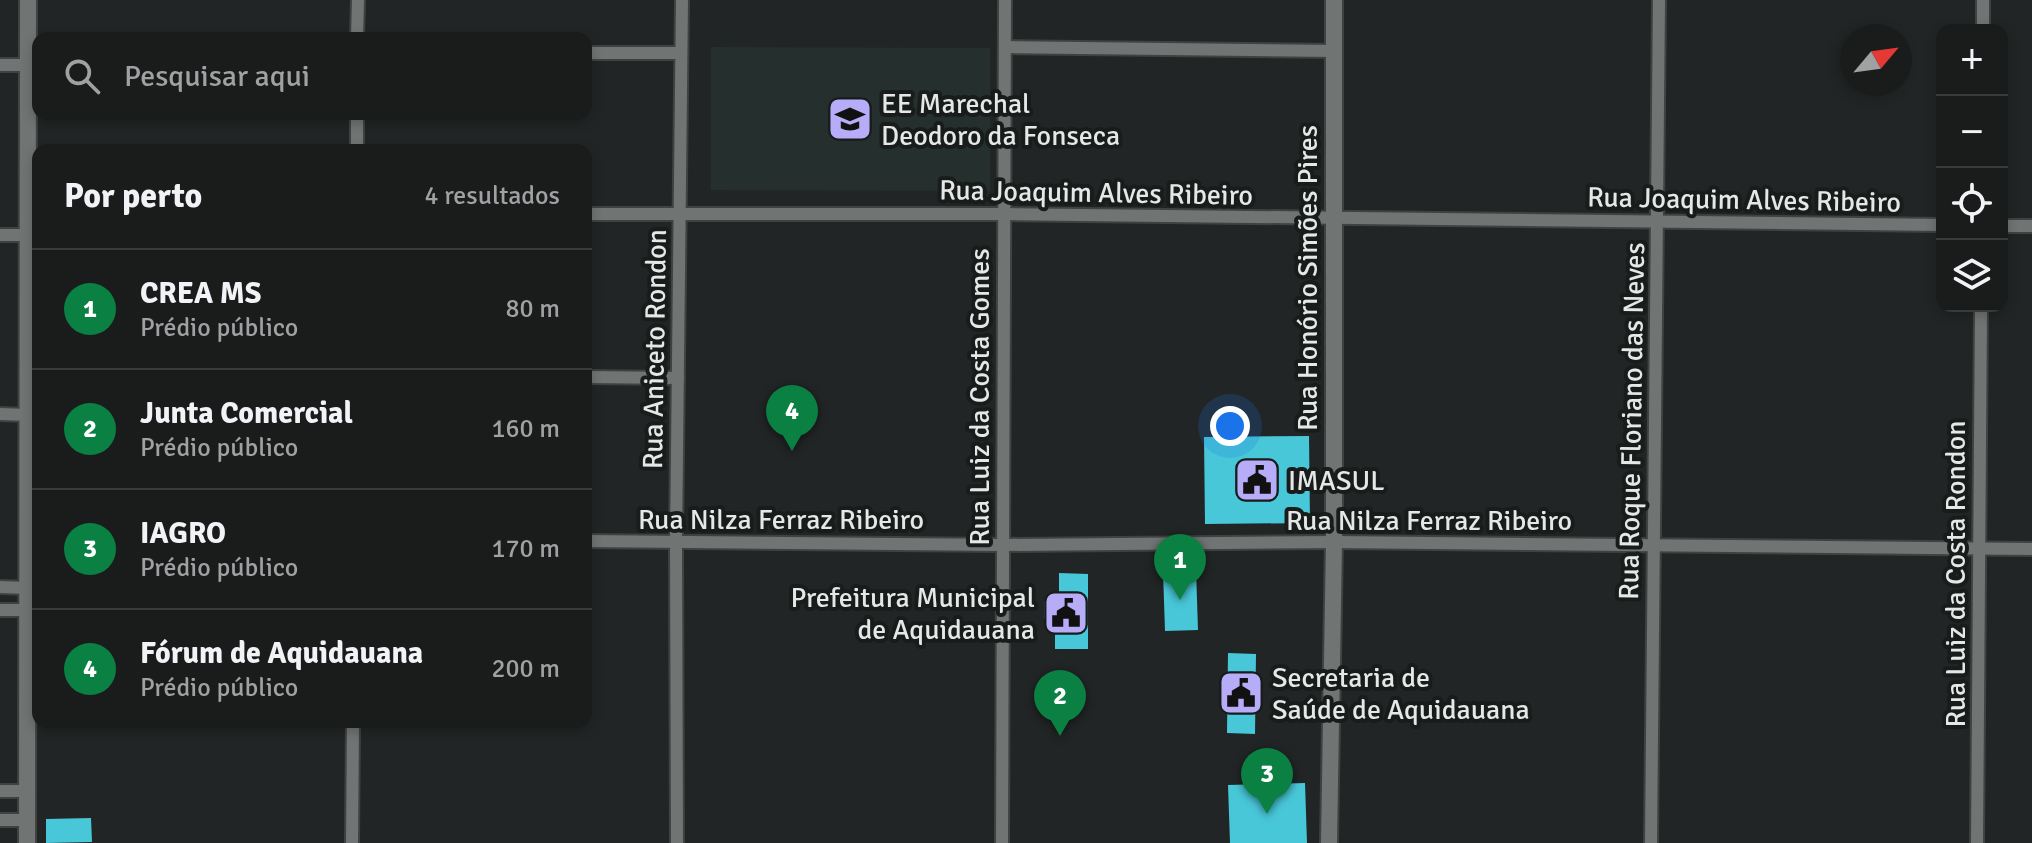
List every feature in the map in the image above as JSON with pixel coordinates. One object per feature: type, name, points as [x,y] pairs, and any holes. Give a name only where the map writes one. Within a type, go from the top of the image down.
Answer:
[{"type":"main road","points":[[28,0],[32,183]]},
{"type":"main road","name":"Rua Honório Simões Pires","points":[[1329,843],[1334,542],[1334,0]]},
{"type":"main road","points":[[32,217],[28,235],[28,415],[32,514]]},
{"type":"main road","points":[[27,843],[27,588],[32,547]]},
{"type":"street","points":[[357,32],[358,0]]},
{"type":"street","name":"Rua Aniceto Rondon","points":[[677,843],[676,542],[682,0]]},
{"type":"street","name":"Rua Luiz da Costa Gomes","points":[[1002,843],[1005,0]]},
{"type":"street","name":"Rua Roque Floriano das Neves","points":[[1651,843],[1659,0]]},
{"type":"street","points":[[1983,0],[1983,24]]},
{"type":"street","points":[[1005,47],[1334,51]]},
{"type":"street","points":[[592,53],[681,53]]},
{"type":"street","points":[[0,65],[28,65]]},
{"type":"street","points":[[357,120],[357,144]]},
{"type":"street","name":"Rua Joaquim Alves Ribeiro","points":[[592,214],[1004,214],[1936,225]]},
{"type":"street","points":[[2008,226],[2032,226]]},
{"type":"street","points":[[0,235],[28,235]]},
{"type":"street","name":"Rua Luiz da Costa Rondon","points":[[1977,843],[1981,312]]},
{"type":"street","points":[[592,377],[678,378]]},
{"type":"street","points":[[0,414],[28,415]]},
{"type":"street","name":"Rua Nilza Ferraz Ribeiro","points":[[592,541],[1003,545],[1334,542],[2032,549]]},
{"type":"street","points":[[0,587],[27,588]]},
{"type":"street","points":[[0,610],[27,610]]},
{"type":"street","points":[[352,843],[353,728]]},
{"type":"street","points":[[0,791],[27,791]]},
{"type":"street","points":[[0,820],[27,820]]},
{"type":"shaded area","name":"EE Marechal Deodoro da Fonseca","points":[[711,47],[990,48],[990,191],[711,190]]},
{"type":"building","name":"IMASUL","points":[[1309,436],[1310,523],[1205,524],[1204,437]]},
{"type":"building","points":[[1196,570],[1198,630],[1165,631],[1163,571]]},
{"type":"building","name":"Prefeitura Municipal de Aquidauana","points":[[1059,573],[1088,574],[1088,649],[1055,649],[1055,619],[1044,619],[1044,601],[1059,607]]},
{"type":"building","name":"Secretaria de Saúde de Aquidauana","points":[[1228,653],[1256,654],[1255,734],[1227,733]]},
{"type":"building","points":[[1305,783],[1307,843],[1230,843],[1228,785]]},
{"type":"building","points":[[91,818],[92,842],[46,843],[46,819]]},
{"type":"place","name":"EE Marechal Deodoro da Fonseca","points":[[850,119]]},
{"type":"place","name":"Fórum de Aquidauana","points":[[792,451]]},
{"type":"place","name":"IMASUL","points":[[1257,480]]},
{"type":"place","name":"CREA MS","points":[[1180,600]]},
{"type":"place","name":"Prefeitura Municipal de Aquidauana","points":[[1066,613]]},
{"type":"place","name":"Secretaria de Saúde de Aquidauana","points":[[1241,693]]},
{"type":"place","name":"Junta Comercial","points":[[1060,736]]},
{"type":"place","name":"IAGRO","points":[[1267,814]]}]
